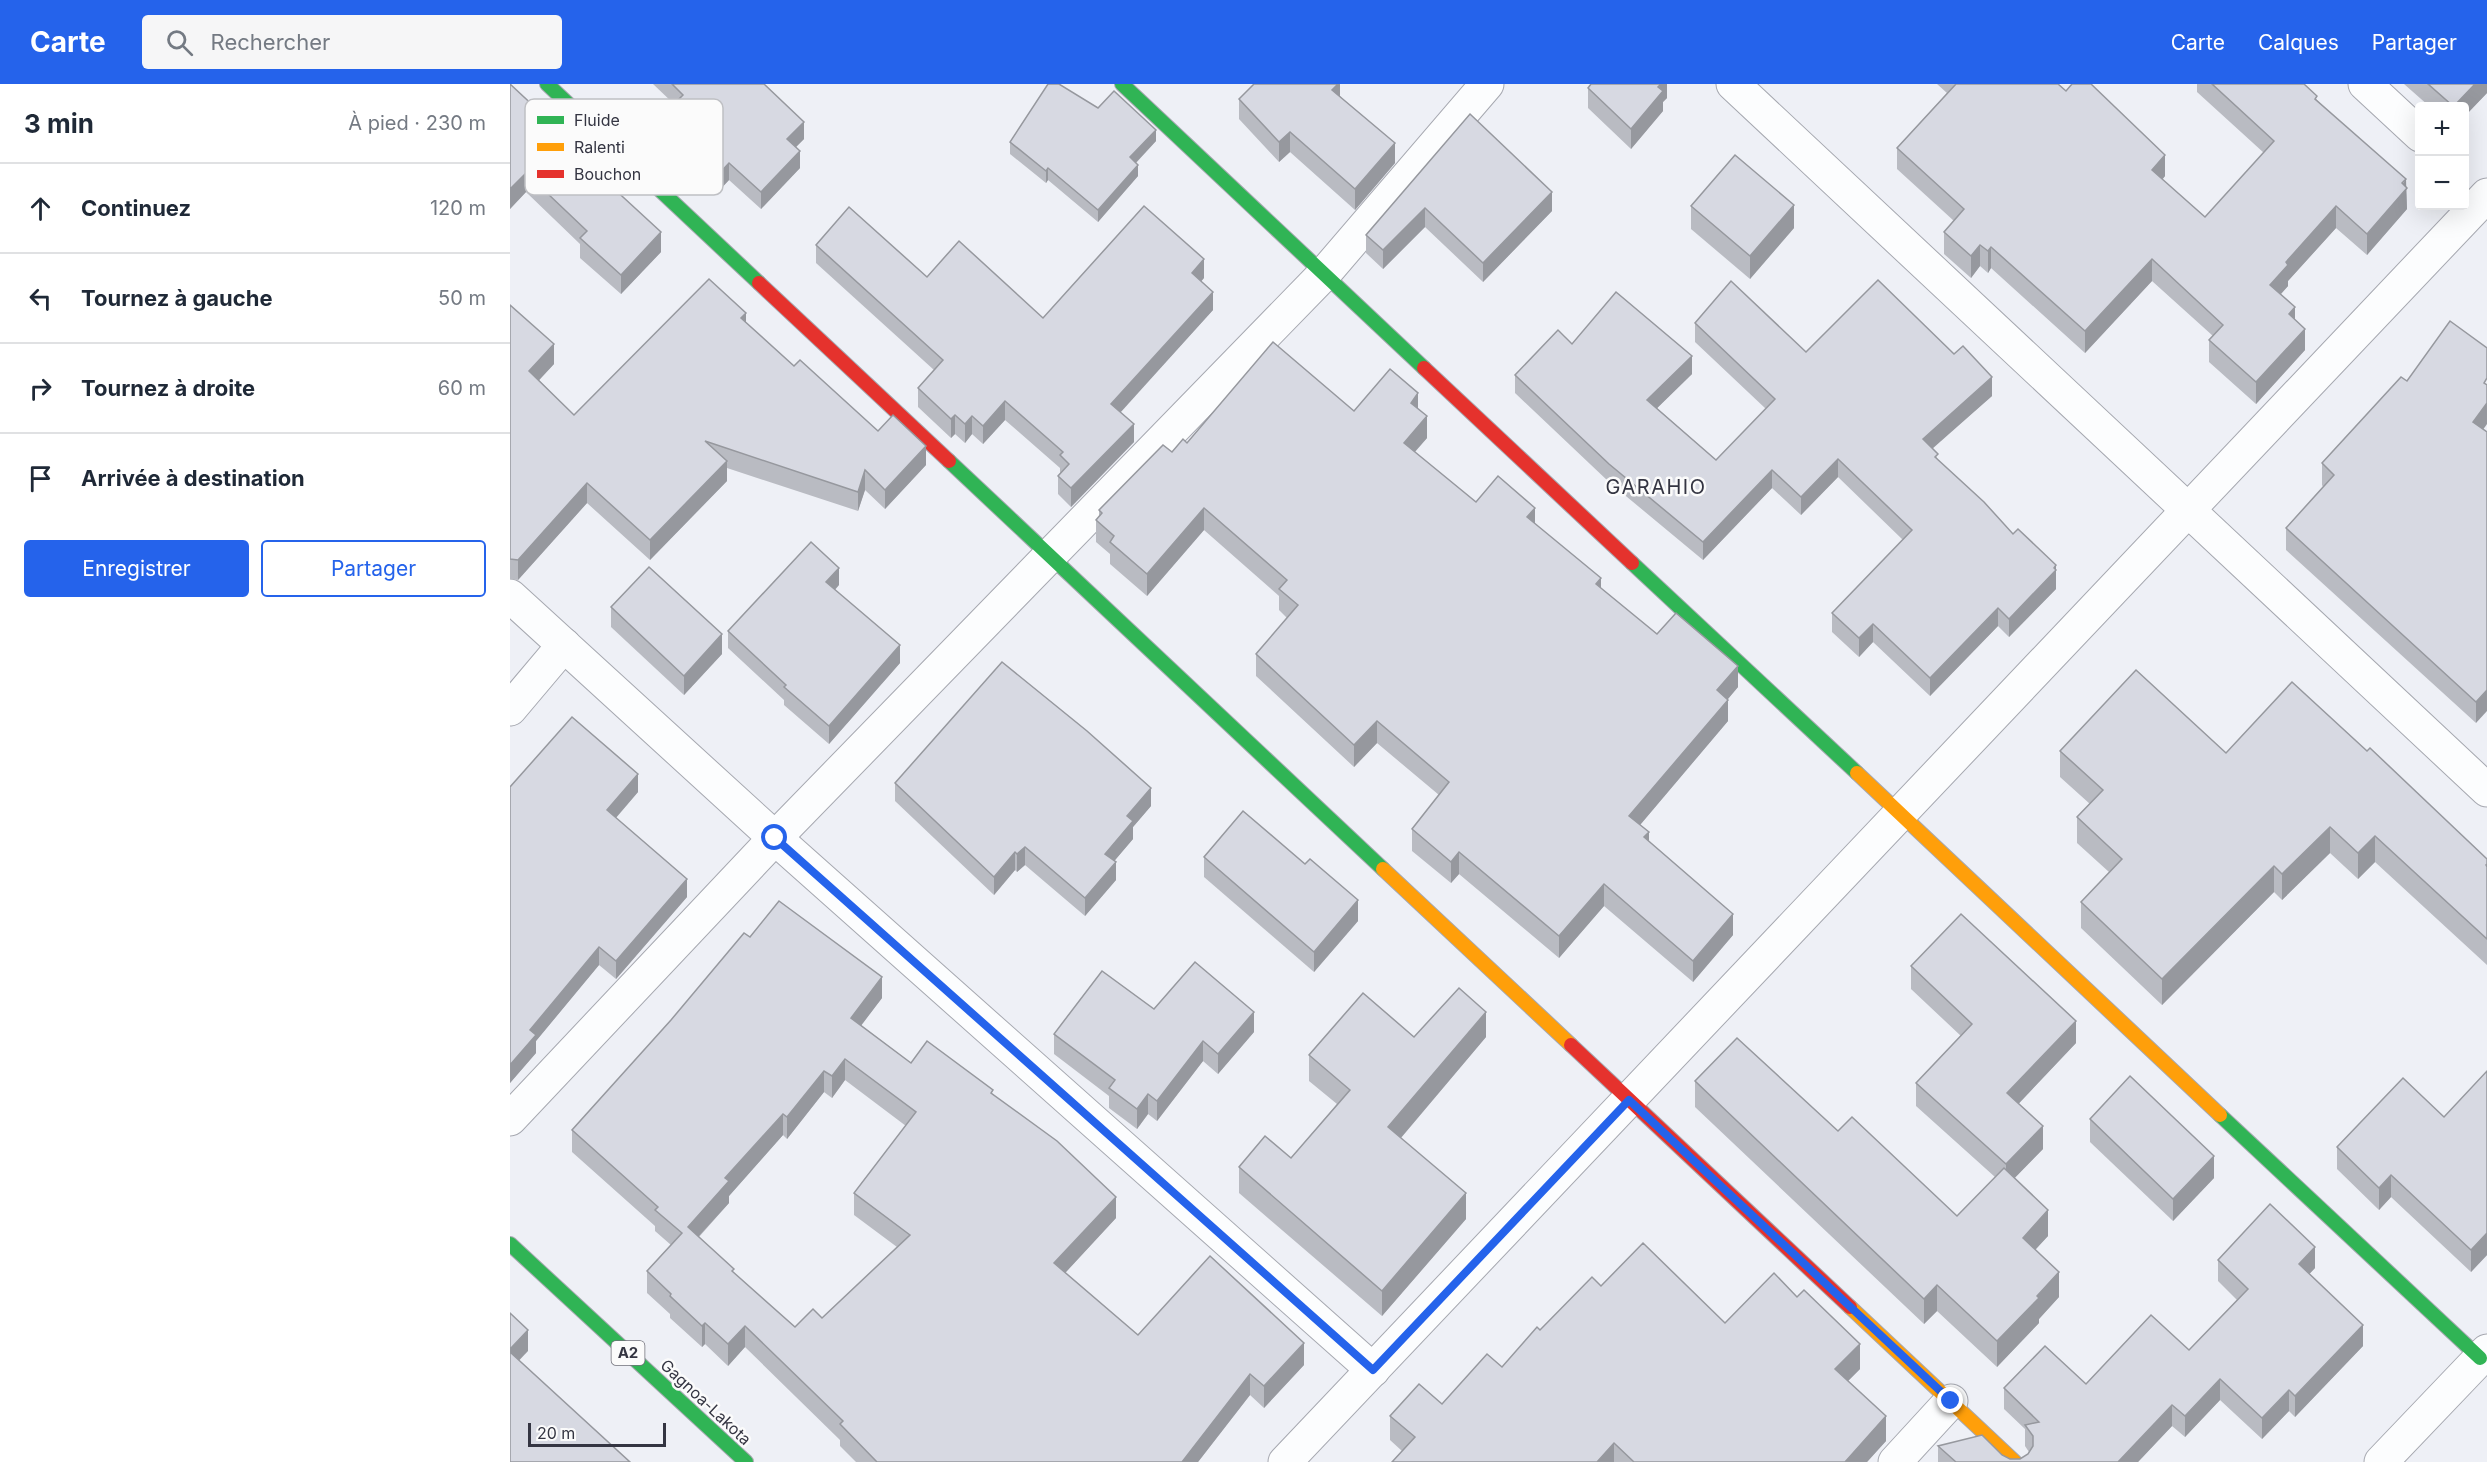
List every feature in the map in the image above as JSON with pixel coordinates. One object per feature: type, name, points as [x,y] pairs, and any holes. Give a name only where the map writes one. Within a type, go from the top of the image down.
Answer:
[{"type":"street","points":[[547,84],[563,99]]},
{"type":"street","points":[[1122,84],[1900,814],[2483,1354],[2381,1462]]},
{"type":"street","points":[[510,1119],[775,838],[1324,274],[1487,84]]},
{"type":"street","points":[[1733,84],[2487,790]]},
{"type":"street","points":[[2365,84],[2415,130]]},
{"type":"street","points":[[1285,1462],[2188,510],[2481,192]]},
{"type":"street","points":[[665,195],[2015,1462]]},
{"type":"street","points":[[510,596],[775,838],[1373,1370]]},
{"type":"street","points":[[510,709],[564,645]]},
{"type":"street","name":"Gagnoa-Lakota","points":[[510,1244],[746,1462]]},
{"type":"street","points":[[1895,1462],[1951,1401]]},
{"type":"building","points":[[510,84],[526,99],[525,174],[510,189]]},
{"type":"building","points":[[672,84],[764,84],[804,122],[787,139],[800,151],[761,192],[729,163],[723,169],[723,99],[679,99],[683,95]]},
{"type":"building","points":[[1048,84],[1059,84],[1098,108],[1114,91],[1156,130],[1130,157],[1138,165],[1098,210],[1048,168],[1046,171],[1010,142]]},
{"type":"building","points":[[1254,84],[1338,84],[1332,90],[1395,143],[1355,189],[1290,132],[1279,142],[1239,99]]},
{"type":"building","points":[[1591,84],[1661,84],[1658,87],[1663,91],[1631,129],[1588,88]]},
{"type":"building","points":[[1956,84],[2058,84],[2066,91],[2072,84],[2091,84],[2165,155],[2152,170],[2205,217],[2274,141],[2212,84],[2304,84],[2317,96],[2315,99],[2406,179],[2402,183],[2407,188],[2367,234],[2336,206],[2286,262],[2288,265],[2270,285],[2295,307],[2289,314],[2305,329],[2256,382],[2209,340],[2223,325],[2152,259],[2085,331],[1991,247],[1988,251],[1980,245],[1971,256],[1944,232],[1964,209],[1897,148]]},
{"type":"building","points":[[2428,84],[2475,84],[2458,102],[2448,102]]},
{"type":"building","points":[[1470,114],[1552,192],[1483,263],[1425,208],[1383,250],[1366,235]]},
{"type":"building","points":[[1735,155],[1794,205],[1750,256],[1691,206]]},
{"type":"building","points":[[549,195],[621,195],[661,232],[621,275],[580,238],[587,231]]},
{"type":"building","points":[[1144,206],[1204,259],[1192,273],[1213,292],[1111,404],[1134,424],[1071,488],[1058,476],[1069,464],[1060,455],[1063,452],[1005,401],[983,426],[972,416],[965,424],[955,415],[951,419],[918,388],[943,360],[816,245],[849,207],[927,277],[959,241],[1043,318]]},
{"type":"building","points":[[709,279],[746,313],[741,318],[794,366],[800,360],[878,431],[893,415],[926,446],[885,490],[865,470],[858,492],[705,441],[727,461],[650,540],[587,483],[518,560],[510,559],[510,305],[554,344],[529,371],[574,415]]},
{"type":"building","points":[[1878,280],[1954,354],[1963,346],[1992,377],[1923,439],[1938,454],[1935,457],[1984,502],[2013,534],[2018,529],[2056,565],[2054,568],[2056,570],[2009,619],[1998,608],[1930,678],[1873,624],[1859,638],[1832,613],[1912,530],[1838,459],[1801,497],[1772,470],[1703,542],[1609,464],[1515,375],[1558,330],[1572,344],[1616,292],[1692,356],[1647,400],[1716,460],[1775,399],[1695,323],[1731,281],[1806,352]]},
{"type":"building","points":[[2450,321],[2487,348],[2487,378],[2484,383],[2487,385],[2487,403],[2473,422],[2487,432],[2487,690],[2476,702],[2286,528],[2334,475],[2322,463],[2401,377],[2407,381]]},
{"type":"building","points":[[1273,342],[1354,411],[1390,369],[1418,393],[1411,403],[1427,416],[1404,443],[1476,502],[1498,476],[1535,508],[1527,517],[1601,578],[1596,584],[1657,634],[1676,613],[1738,666],[1717,690],[1728,700],[1629,816],[1649,832],[1644,837],[1733,914],[1693,961],[1604,884],[1559,936],[1459,852],[1451,862],[1412,829],[1449,782],[1377,721],[1354,745],[1256,654],[1298,605],[1279,589],[1287,580],[1204,508],[1147,574],[1110,542],[1114,536],[1096,520],[1102,513],[1099,510],[1163,445],[1172,452],[1183,439],[1187,443]]},
{"type":"building","points":[[811,542],[839,568],[826,582],[900,645],[829,726],[784,687],[786,685],[728,631]]},
{"type":"building","points":[[649,567],[722,634],[684,676],[611,607]]},
{"type":"building","points":[[1002,662],[1087,731],[1151,788],[1127,816],[1133,821],[1105,854],[1116,862],[1085,898],[1025,847],[1017,854],[1015,852],[994,877],[895,783]]},
{"type":"building","points":[[2136,670],[2226,753],[2292,682],[2367,751],[2370,748],[2487,859],[2487,939],[2375,836],[2358,853],[2330,827],[2282,874],[2274,866],[2162,979],[2081,902],[2122,859],[2077,817],[2103,790],[2060,751]]},
{"type":"building","points":[[572,717],[638,774],[607,810],[687,879],[616,961],[599,947],[530,1030],[536,1035],[510,1065],[510,787]]},
{"type":"building","points":[[1243,811],[1305,864],[1310,859],[1358,900],[1314,952],[1204,857]]},
{"type":"building","points":[[779,901],[882,977],[851,1018],[911,1063],[927,1041],[993,1090],[991,1093],[1057,1141],[1116,1197],[1054,1263],[1138,1335],[1210,1256],[1304,1343],[1264,1386],[1250,1374],[1182,1462],[877,1462],[840,1424],[843,1421],[745,1326],[728,1344],[705,1323],[702,1326],[647,1271],[682,1233],[655,1210],[658,1207],[572,1130],[671,1020],[744,933],[750,937]],"holes":[[[845,1059],[916,1112],[854,1193],[910,1235],[822,1318],[813,1309],[795,1327],[732,1271],[734,1269],[688,1227],[729,1181],[725,1178],[783,1114],[787,1117],[824,1071],[832,1076]]]},
{"type":"building","points":[[1961,914],[2076,1021],[2007,1093],[2043,1126],[2006,1164],[1916,1083],[1972,1024],[1911,966]]},
{"type":"building","points":[[1195,962],[1254,1012],[1218,1054],[1203,1041],[1157,1101],[1148,1094],[1137,1109],[1109,1088],[1115,1080],[1054,1034],[1102,971],[1154,1009]]},
{"type":"building","points":[[1459,988],[1486,1012],[1388,1127],[1466,1193],[1382,1291],[1239,1167],[1265,1136],[1291,1158],[1350,1090],[1309,1055],[1363,993],[1414,1037]]},
{"type":"building","points":[[1737,1038],[1838,1131],[1852,1117],[1957,1216],[2004,1168],[2048,1210],[2023,1238],[2059,1272],[2037,1296],[2039,1298],[1997,1341],[1937,1285],[1924,1299],[1695,1081]]},
{"type":"building","points":[[2487,1071],[2487,1233],[2471,1250],[2391,1175],[2379,1188],[2337,1147],[2403,1078],[2444,1117]]},
{"type":"building","points":[[2130,1076],[2214,1156],[2173,1199],[2090,1119]]},
{"type":"building","points":[[2270,1204],[2315,1247],[2299,1264],[2363,1325],[2295,1396],[2289,1390],[2262,1418],[2220,1379],[2185,1416],[2172,1405],[2118,1462],[1956,1462],[1938,1446],[1982,1435],[2002,1455],[2010,1459],[2020,1459],[2028,1454],[2033,1446],[2033,1436],[2025,1425],[2039,1422],[2004,1388],[2045,1346],[2086,1384],[2151,1315],[2189,1350],[2248,1289],[2218,1260]]},
{"type":"building","points":[[1643,1243],[1725,1323],[1774,1273],[1797,1297],[1804,1290],[1860,1344],[1835,1369],[1886,1416],[1845,1462],[1634,1462],[1614,1443],[1597,1462],[1392,1462],[1415,1437],[1390,1416],[1419,1384],[1442,1404],[1487,1354],[1502,1367],[1537,1327],[1540,1330],[1592,1277],[1601,1286]]},
{"type":"building","points":[[510,1313],[528,1330],[510,1349]]},
{"type":"building","points":[[510,1352],[630,1462],[510,1462]]},
{"type":"traffic: fast","points":[[547,84],[563,99]]},
{"type":"traffic: fast","points":[[1122,84],[1424,368]]},
{"type":"traffic: fast","points":[[665,195],[759,283]]},
{"type":"traffic: fast","points":[[949,461],[1383,869]]},
{"type":"traffic: fast","points":[[1632,563],[1857,773]]},
{"type":"traffic: fast","points":[[2220,1115],[2480,1358]]},
{"type":"traffic: fast","points":[[510,1244],[746,1462]]},
{"type":"traffic: slow","points":[[1857,773],[2220,1115]]},
{"type":"traffic: slow","points":[[1383,869],[1571,1045]]},
{"type":"traffic: slow","points":[[1850,1307],[2015,1462]]},
{"type":"traffic: jam","points":[[759,283],[949,461]]},
{"type":"traffic: jam","points":[[1424,368],[1632,563]]},
{"type":"traffic: jam","points":[[1571,1045],[1850,1307]]},
{"type":"district","name":"GARAHIO","points":[[1656,487]]},
{"type":"route","points":[[775,838],[1373,1370],[1629,1100],[1951,1401]]}]
